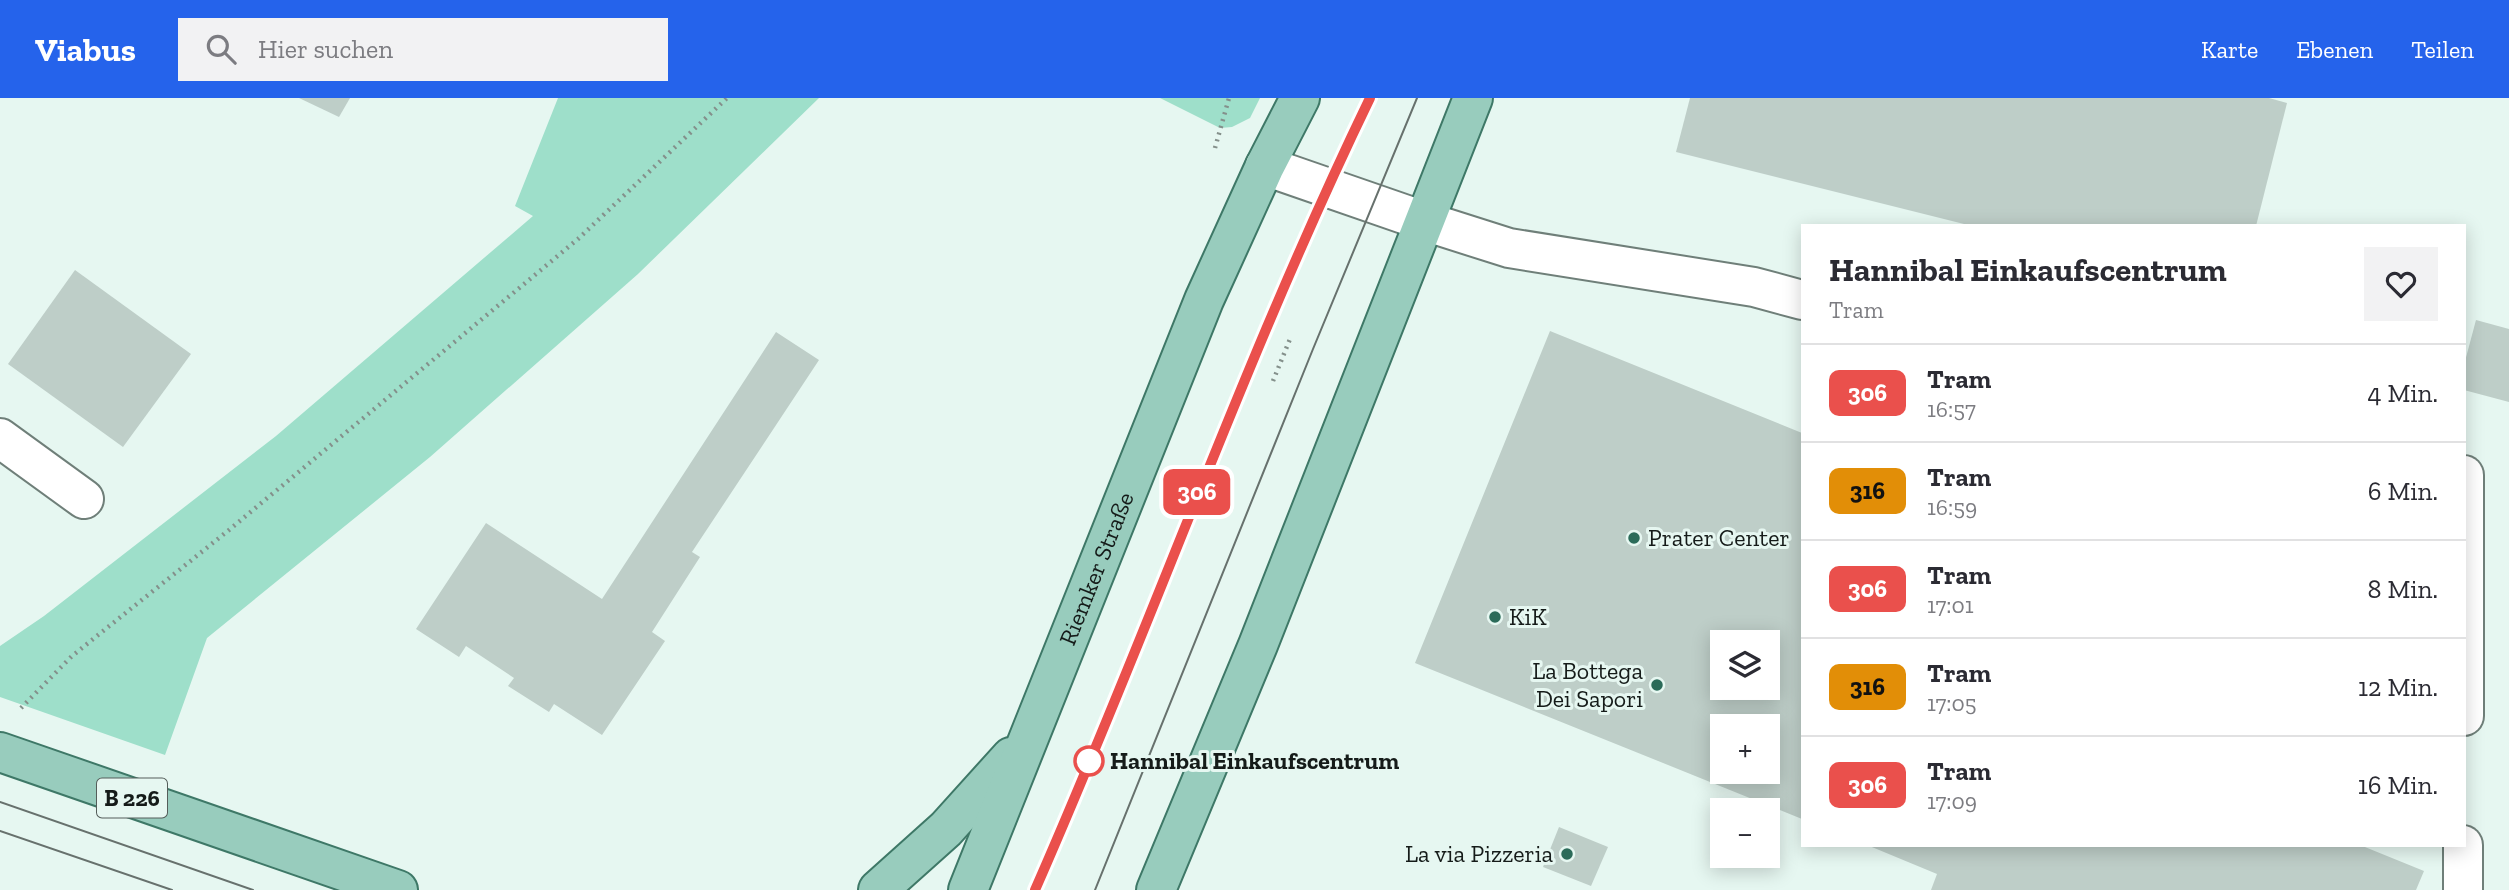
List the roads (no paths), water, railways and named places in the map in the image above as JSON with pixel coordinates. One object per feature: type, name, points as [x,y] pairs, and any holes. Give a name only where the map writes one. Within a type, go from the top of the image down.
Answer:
[{"type":"main road","name":"Riemker Straße","points":[[968,890],[1205,300],[1265,166],[1300,98]]},
{"type":"main road","points":[[1156,890],[1263,632],[1473,98]]},
{"type":"main road","points":[[878,890],[946,830],[1027,740]]},
{"type":"main road","name":"B 226","points":[[0,752],[398,890]]},
{"type":"lane","points":[[1265,166],[1424,222],[1509,248],[1754,288],[1801,300]]},
{"type":"lane","points":[[0,438],[84,499]]},
{"type":"lane","points":[[2463,847],[2463,890]]},
{"type":"tram line","points":[[1035,890],[1223,428],[1281,291],[1370,98]]},
{"type":"tram line","name":"306","points":[[1035,890],[1273,309],[1370,98]]},
{"type":"tram line","points":[[1095,890],[1417,98]]},
{"type":"tram line","points":[[0,802],[253,890]]},
{"type":"tram line","points":[[0,831],[172,890]]},
{"type":"place","name":"Prater Center","points":[[1634,538]]},
{"type":"place","name":"KiK","points":[[1495,617]]},
{"type":"place","name":"La Bottega Dei Sapori","points":[[1657,685]]},
{"type":"place","name":"Hannibal Einkaufscentrum","points":[[1089,761]]},
{"type":"place","name":"La via Pizzeria","points":[[1567,854]]}]
